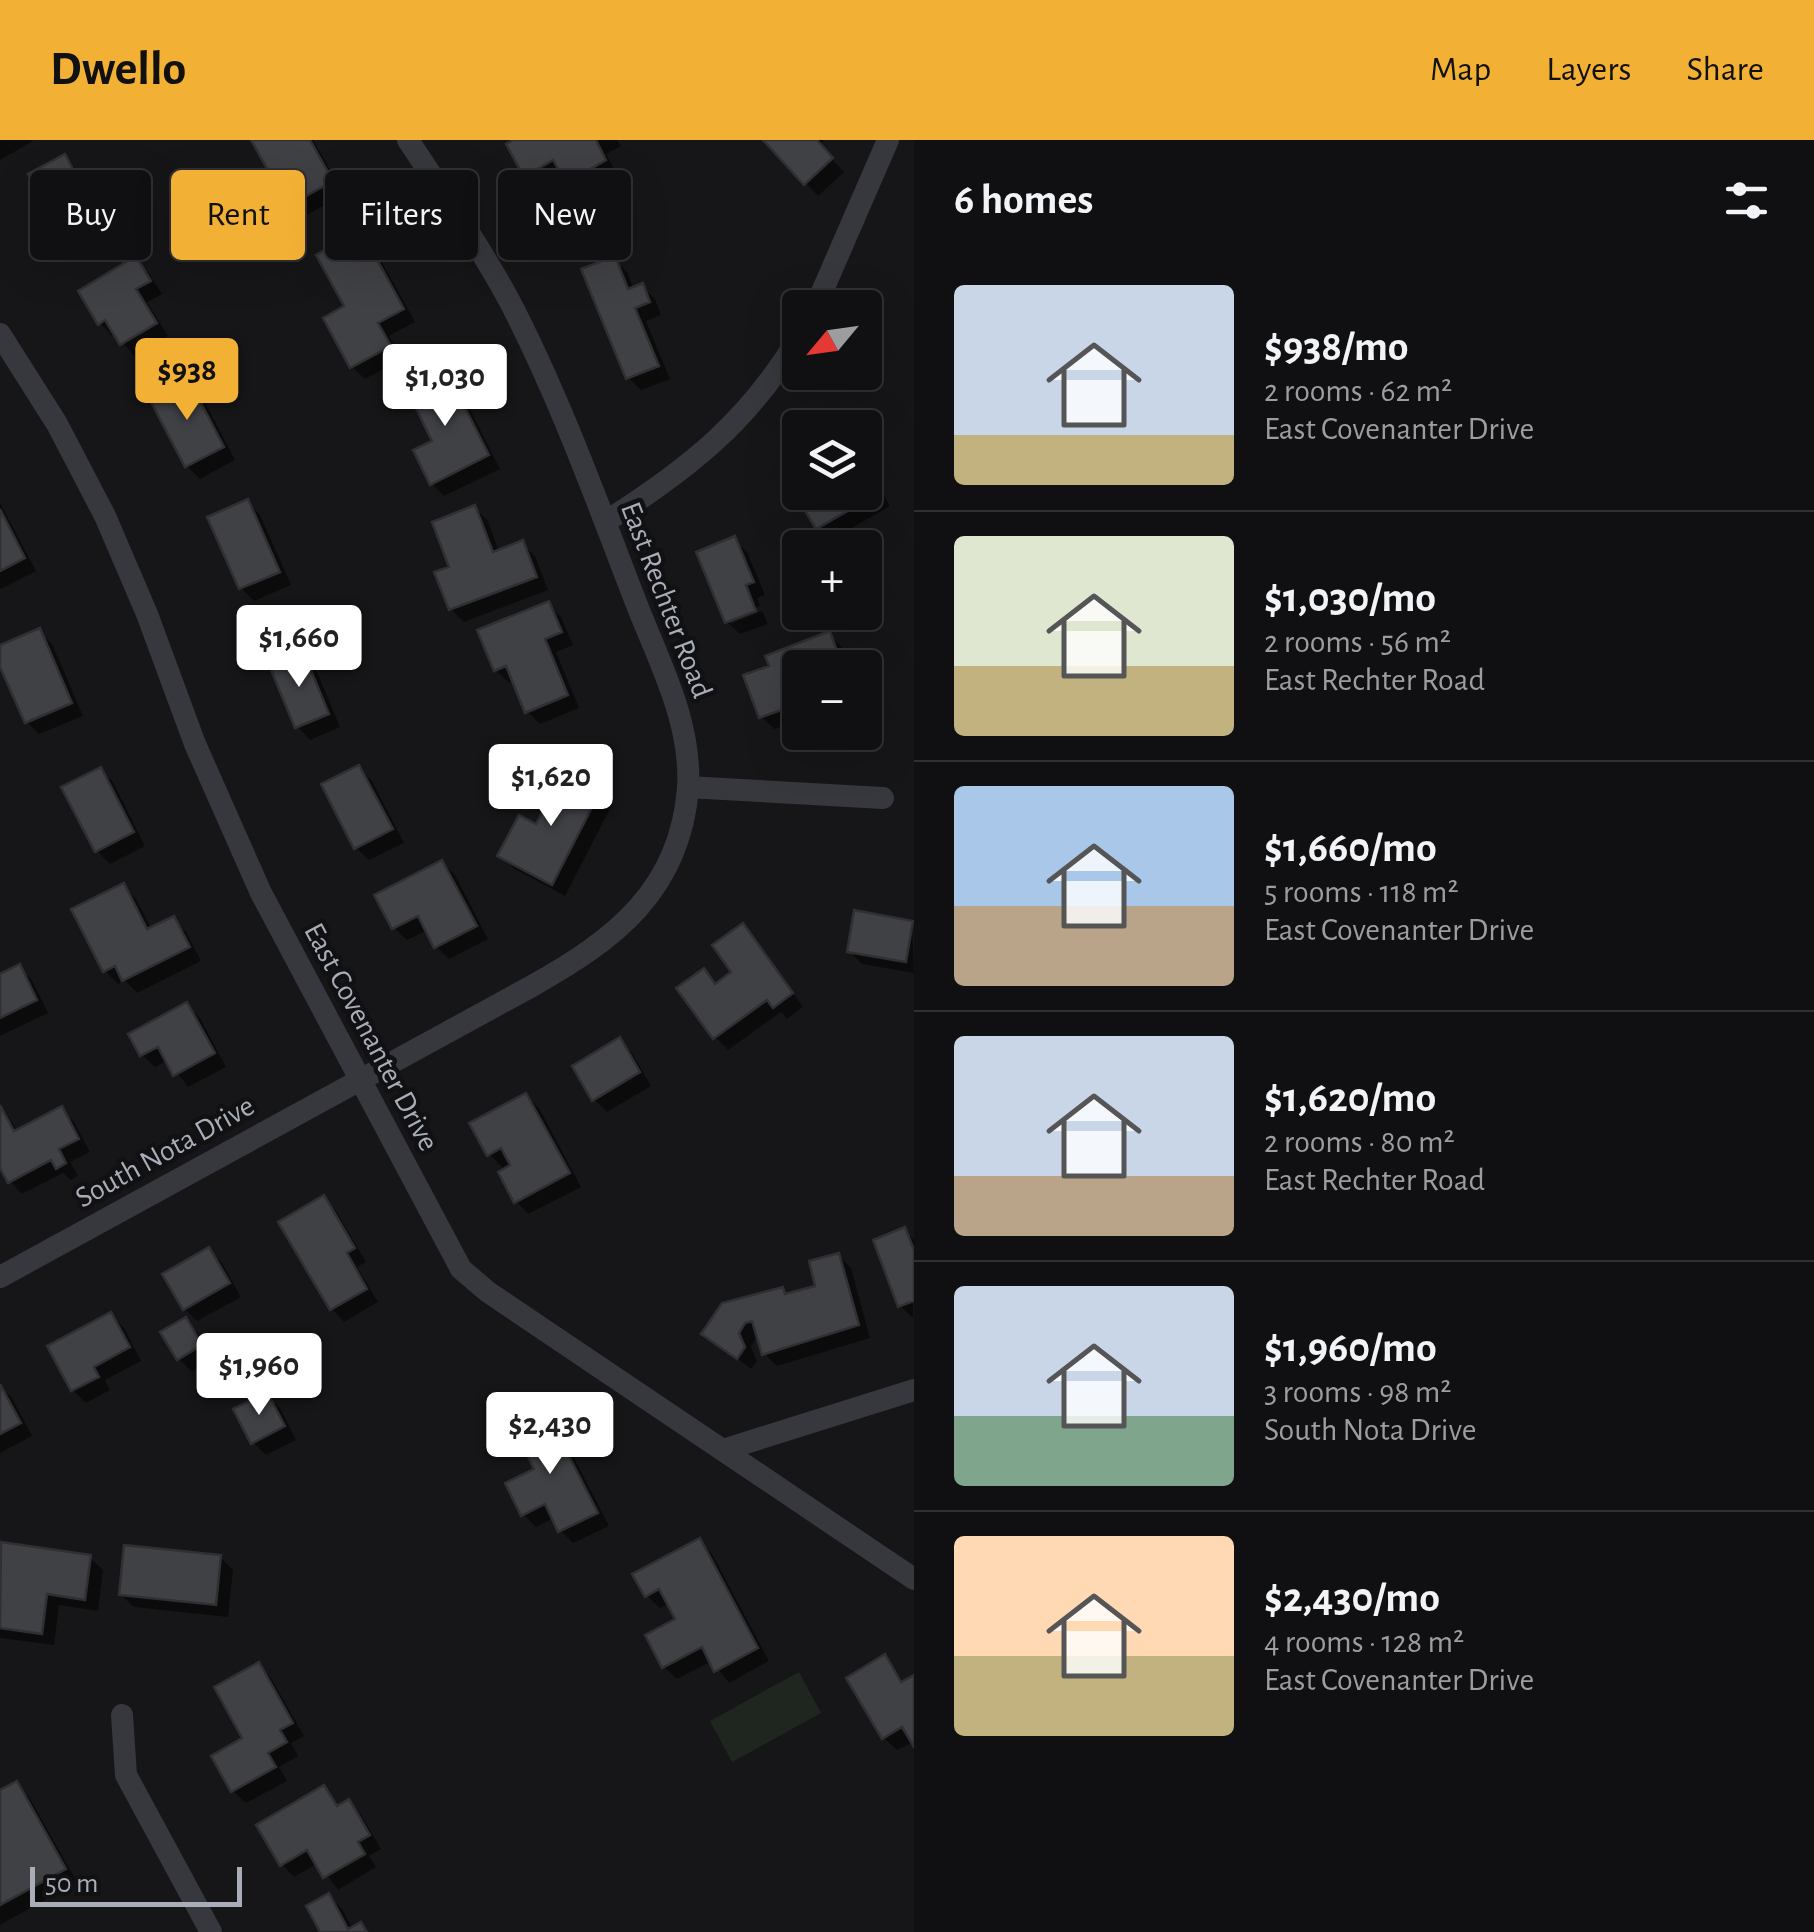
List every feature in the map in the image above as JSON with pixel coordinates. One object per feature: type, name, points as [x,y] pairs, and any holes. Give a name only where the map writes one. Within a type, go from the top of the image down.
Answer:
[{"type":"street","name":"East Rechter Road","points":[[360,1079],[556,972],[612,936],[645,903],[656,884],[678,835],[688,788],[677,706],[545,375],[489,264],[408,140]]},
{"type":"street","points":[[823,290],[888,140]]},
{"type":"street","name":"East Covenanter Drive","points":[[0,334],[57,424],[105,516],[261,893],[460,1269],[488,1292],[914,1579]]},
{"type":"street","points":[[605,522],[670,480],[731,428],[782,364]]},
{"type":"street","points":[[688,788],[883,798]]},
{"type":"street","name":"South Nota Drive","points":[[0,1277],[360,1079]]},
{"type":"street","points":[[723,1450],[914,1390]]},
{"type":"street","points":[[122,1715],[126,1775],[211,1932]]},
{"type":"shaded area","points":[[799,1672],[821,1713],[732,1762],[710,1721]]},
{"type":"building","points":[[251,140],[310,140],[327,170],[325,185],[305,197],[305,170],[268,170]]},
{"type":"building","points":[[513,140],[596,140],[606,160],[589,170],[559,170],[553,160],[536,170],[520,170],[506,144]]},
{"type":"building","points":[[763,140],[817,140],[833,158],[804,185]]},
{"type":"building","points":[[65,154],[73,170],[35,170]]},
{"type":"building","points":[[325,250],[325,260],[377,260],[404,309],[378,323],[391,346],[350,368],[323,318],[344,306],[316,255]]},
{"type":"building","points":[[129,260],[138,260],[151,281],[136,289],[157,323],[120,345],[105,320],[98,325],[78,291]]},
{"type":"building","points":[[617,260],[628,289],[643,283],[650,302],[635,308],[659,366],[626,379],[581,269]]},
{"type":"building","points":[[446,370],[489,455],[430,485],[413,450],[432,441],[407,390]]},
{"type":"building","points":[[188,378],[224,447],[185,467],[149,398]]},
{"type":"building","points":[[248,499],[280,572],[239,589],[207,517]]},
{"type":"building","points":[[475,505],[493,552],[523,540],[537,577],[449,610],[434,572],[449,567],[432,522]]},
{"type":"building","points":[[0,509],[25,558],[0,571]]},
{"type":"building","points":[[805,510],[849,510],[816,529]]},
{"type":"building","points":[[735,536],[754,582],[746,585],[756,611],[725,623],[696,552]]},
{"type":"building","points":[[549,601],[562,632],[545,639],[568,695],[525,713],[506,666],[494,671],[477,630]]},
{"type":"building","points":[[40,628],[72,703],[25,723],[0,667],[0,645]]},
{"type":"building","points":[[830,631],[837,650],[782,650],[782,710],[759,718],[743,675],[769,666],[765,656]]},
{"type":"building","points":[[303,651],[329,714],[295,728],[269,665]]},
{"type":"building","points":[[359,765],[393,829],[354,849],[321,784]]},
{"type":"building","points":[[101,767],[134,832],[95,852],[61,787]]},
{"type":"building","points":[[565,768],[602,788],[552,885],[497,856],[519,815],[536,824]]},
{"type":"building","points":[[442,860],[477,926],[434,948],[418,916],[392,929],[374,895]]},
{"type":"building","points":[[124,883],[147,929],[174,916],[190,947],[122,981],[115,966],[103,972],[71,909]]},
{"type":"building","points":[[854,910],[913,921],[906,962],[847,952]]},
{"type":"building","points":[[743,923],[793,993],[773,1008],[767,1000],[713,1039],[676,988],[704,968],[715,984],[731,972],[712,945]]},
{"type":"building","points":[[20,964],[37,1000],[0,1018],[0,974]]},
{"type":"building","points":[[187,1002],[215,1053],[173,1076],[158,1047],[140,1056],[128,1034]]},
{"type":"building","points":[[620,1037],[640,1072],[592,1101],[572,1066]]},
{"type":"building","points":[[526,1093],[570,1173],[514,1203],[498,1172],[510,1165],[501,1148],[487,1156],[469,1123]]},
{"type":"building","points":[[0,1105],[14,1131],[62,1106],[79,1139],[59,1149],[66,1163],[56,1169],[51,1160],[8,1183],[0,1168]]},
{"type":"building","points":[[324,1195],[355,1248],[347,1253],[367,1289],[330,1310],[278,1222]]},
{"type":"building","points":[[905,1227],[914,1250],[914,1301],[898,1307],[873,1240]]},
{"type":"building","points":[[209,1247],[230,1283],[183,1310],[162,1274]]},
{"type":"building","points":[[839,1253],[859,1325],[762,1355],[752,1321],[745,1323],[739,1333],[745,1347],[737,1359],[701,1334],[722,1303],[783,1287],[785,1294],[815,1286],[809,1261]]},
{"type":"building","points":[[111,1312],[130,1347],[94,1367],[99,1377],[71,1391],[47,1346]]},
{"type":"building","points":[[186,1317],[202,1345],[177,1360],[160,1332]]},
{"type":"building","points":[[0,1384],[21,1423],[0,1434]]},
{"type":"building","points":[[267,1392],[285,1426],[251,1444],[233,1409]]},
{"type":"building","points":[[547,1413],[598,1513],[558,1532],[545,1504],[521,1516],[505,1483],[534,1469],[514,1429]]},
{"type":"building","points":[[700,1538],[758,1648],[714,1672],[702,1647],[662,1668],[645,1635],[675,1619],[659,1589],[645,1597],[632,1574]]},
{"type":"building","points":[[1,1542],[91,1555],[85,1600],[47,1594],[42,1634],[0,1628]]},
{"type":"building","points":[[124,1545],[221,1555],[216,1605],[119,1595]]},
{"type":"building","points":[[885,1654],[901,1682],[914,1675],[914,1747],[902,1727],[882,1739],[846,1678]]},
{"type":"building","points":[[259,1662],[293,1723],[280,1730],[287,1742],[268,1753],[276,1767],[231,1792],[211,1756],[242,1738],[214,1687]]},
{"type":"building","points":[[17,1781],[66,1869],[0,1905],[0,1790]]},
{"type":"building","points":[[324,1785],[337,1806],[349,1799],[370,1835],[358,1842],[365,1854],[323,1878],[307,1850],[280,1866],[256,1825]]},
{"type":"building","points":[[329,1893],[348,1929],[361,1922],[367,1932],[320,1932],[306,1906]]}]
